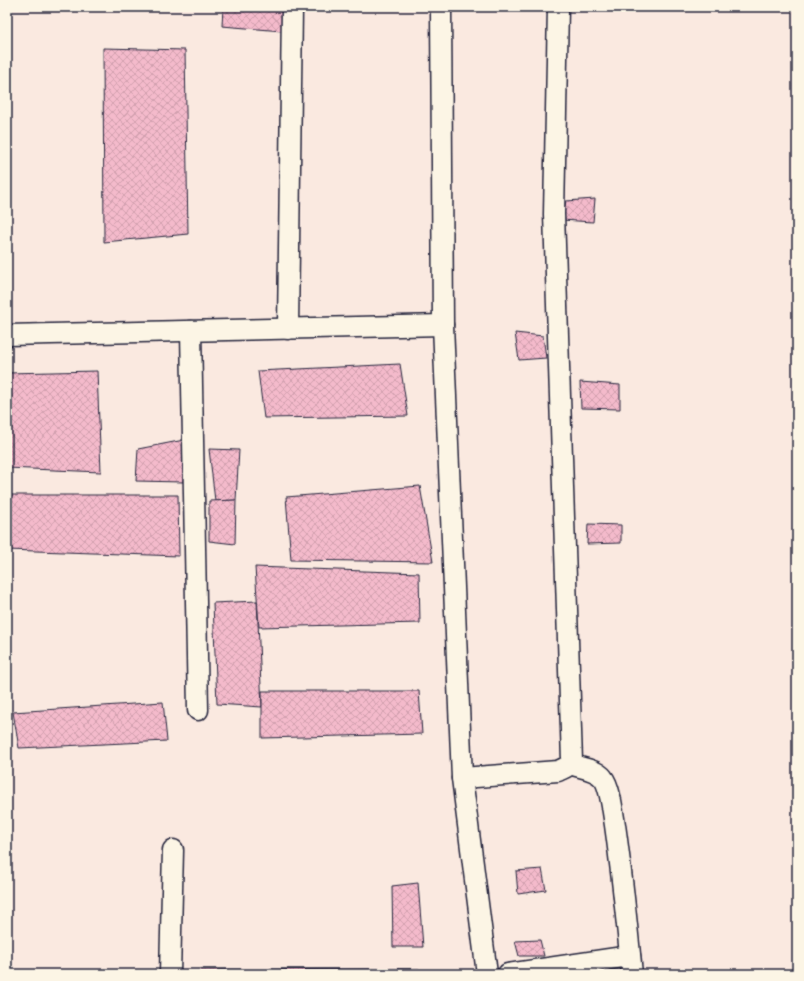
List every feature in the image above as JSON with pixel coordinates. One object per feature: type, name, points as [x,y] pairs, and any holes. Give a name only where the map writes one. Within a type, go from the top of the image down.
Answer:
[{"type":"street","points":[[288,329],[292,7]]},
{"type":"street","points":[[441,7],[443,325],[462,778],[487,974]]},
{"type":"street","points":[[462,778],[558,771],[570,764],[572,761],[554,214],[558,7]]},
{"type":"street","points":[[7,335],[443,325]]},
{"type":"street","points":[[191,331],[198,710]]},
{"type":"street","points":[[508,974],[631,965],[622,872],[612,804],[607,783],[601,775],[570,764]]},
{"type":"street","points":[[170,974],[173,850]]},
{"type":"building","points":[[223,7],[284,7],[282,31],[222,26]]},
{"type":"building","points":[[103,48],[185,50],[188,234],[104,242]]},
{"type":"building","points":[[595,199],[593,222],[562,220],[566,201]]},
{"type":"building","points":[[515,333],[543,336],[546,358],[519,360]]},
{"type":"building","points":[[400,364],[408,416],[264,418],[258,371]]},
{"type":"building","points":[[97,371],[101,472],[7,468],[7,373]]},
{"type":"building","points":[[580,382],[620,385],[620,409],[581,408]]},
{"type":"building","points":[[184,440],[183,482],[136,481],[138,449]]},
{"type":"building","points":[[209,449],[239,450],[236,500],[215,501]]},
{"type":"building","points":[[420,486],[433,562],[291,560],[286,497]]},
{"type":"building","points":[[7,495],[178,495],[179,556],[7,550]]},
{"type":"building","points":[[236,500],[235,544],[209,541],[209,501]]},
{"type":"building","points":[[588,524],[621,525],[621,543],[587,544]]},
{"type":"building","points":[[255,567],[419,573],[420,623],[259,627]]},
{"type":"building","points":[[257,601],[262,707],[217,704],[213,603]]},
{"type":"building","points":[[262,691],[419,691],[422,734],[262,738]]},
{"type":"building","points":[[163,702],[167,741],[19,748],[13,712]]},
{"type":"building","points":[[542,869],[546,890],[518,894],[516,871]]},
{"type":"building","points":[[418,883],[423,947],[393,947],[392,886]]},
{"type":"building","points":[[540,940],[544,956],[519,956],[515,941]]},
{"type":"building","points":[[419,969],[419,974],[201,974],[200,970]]}]
